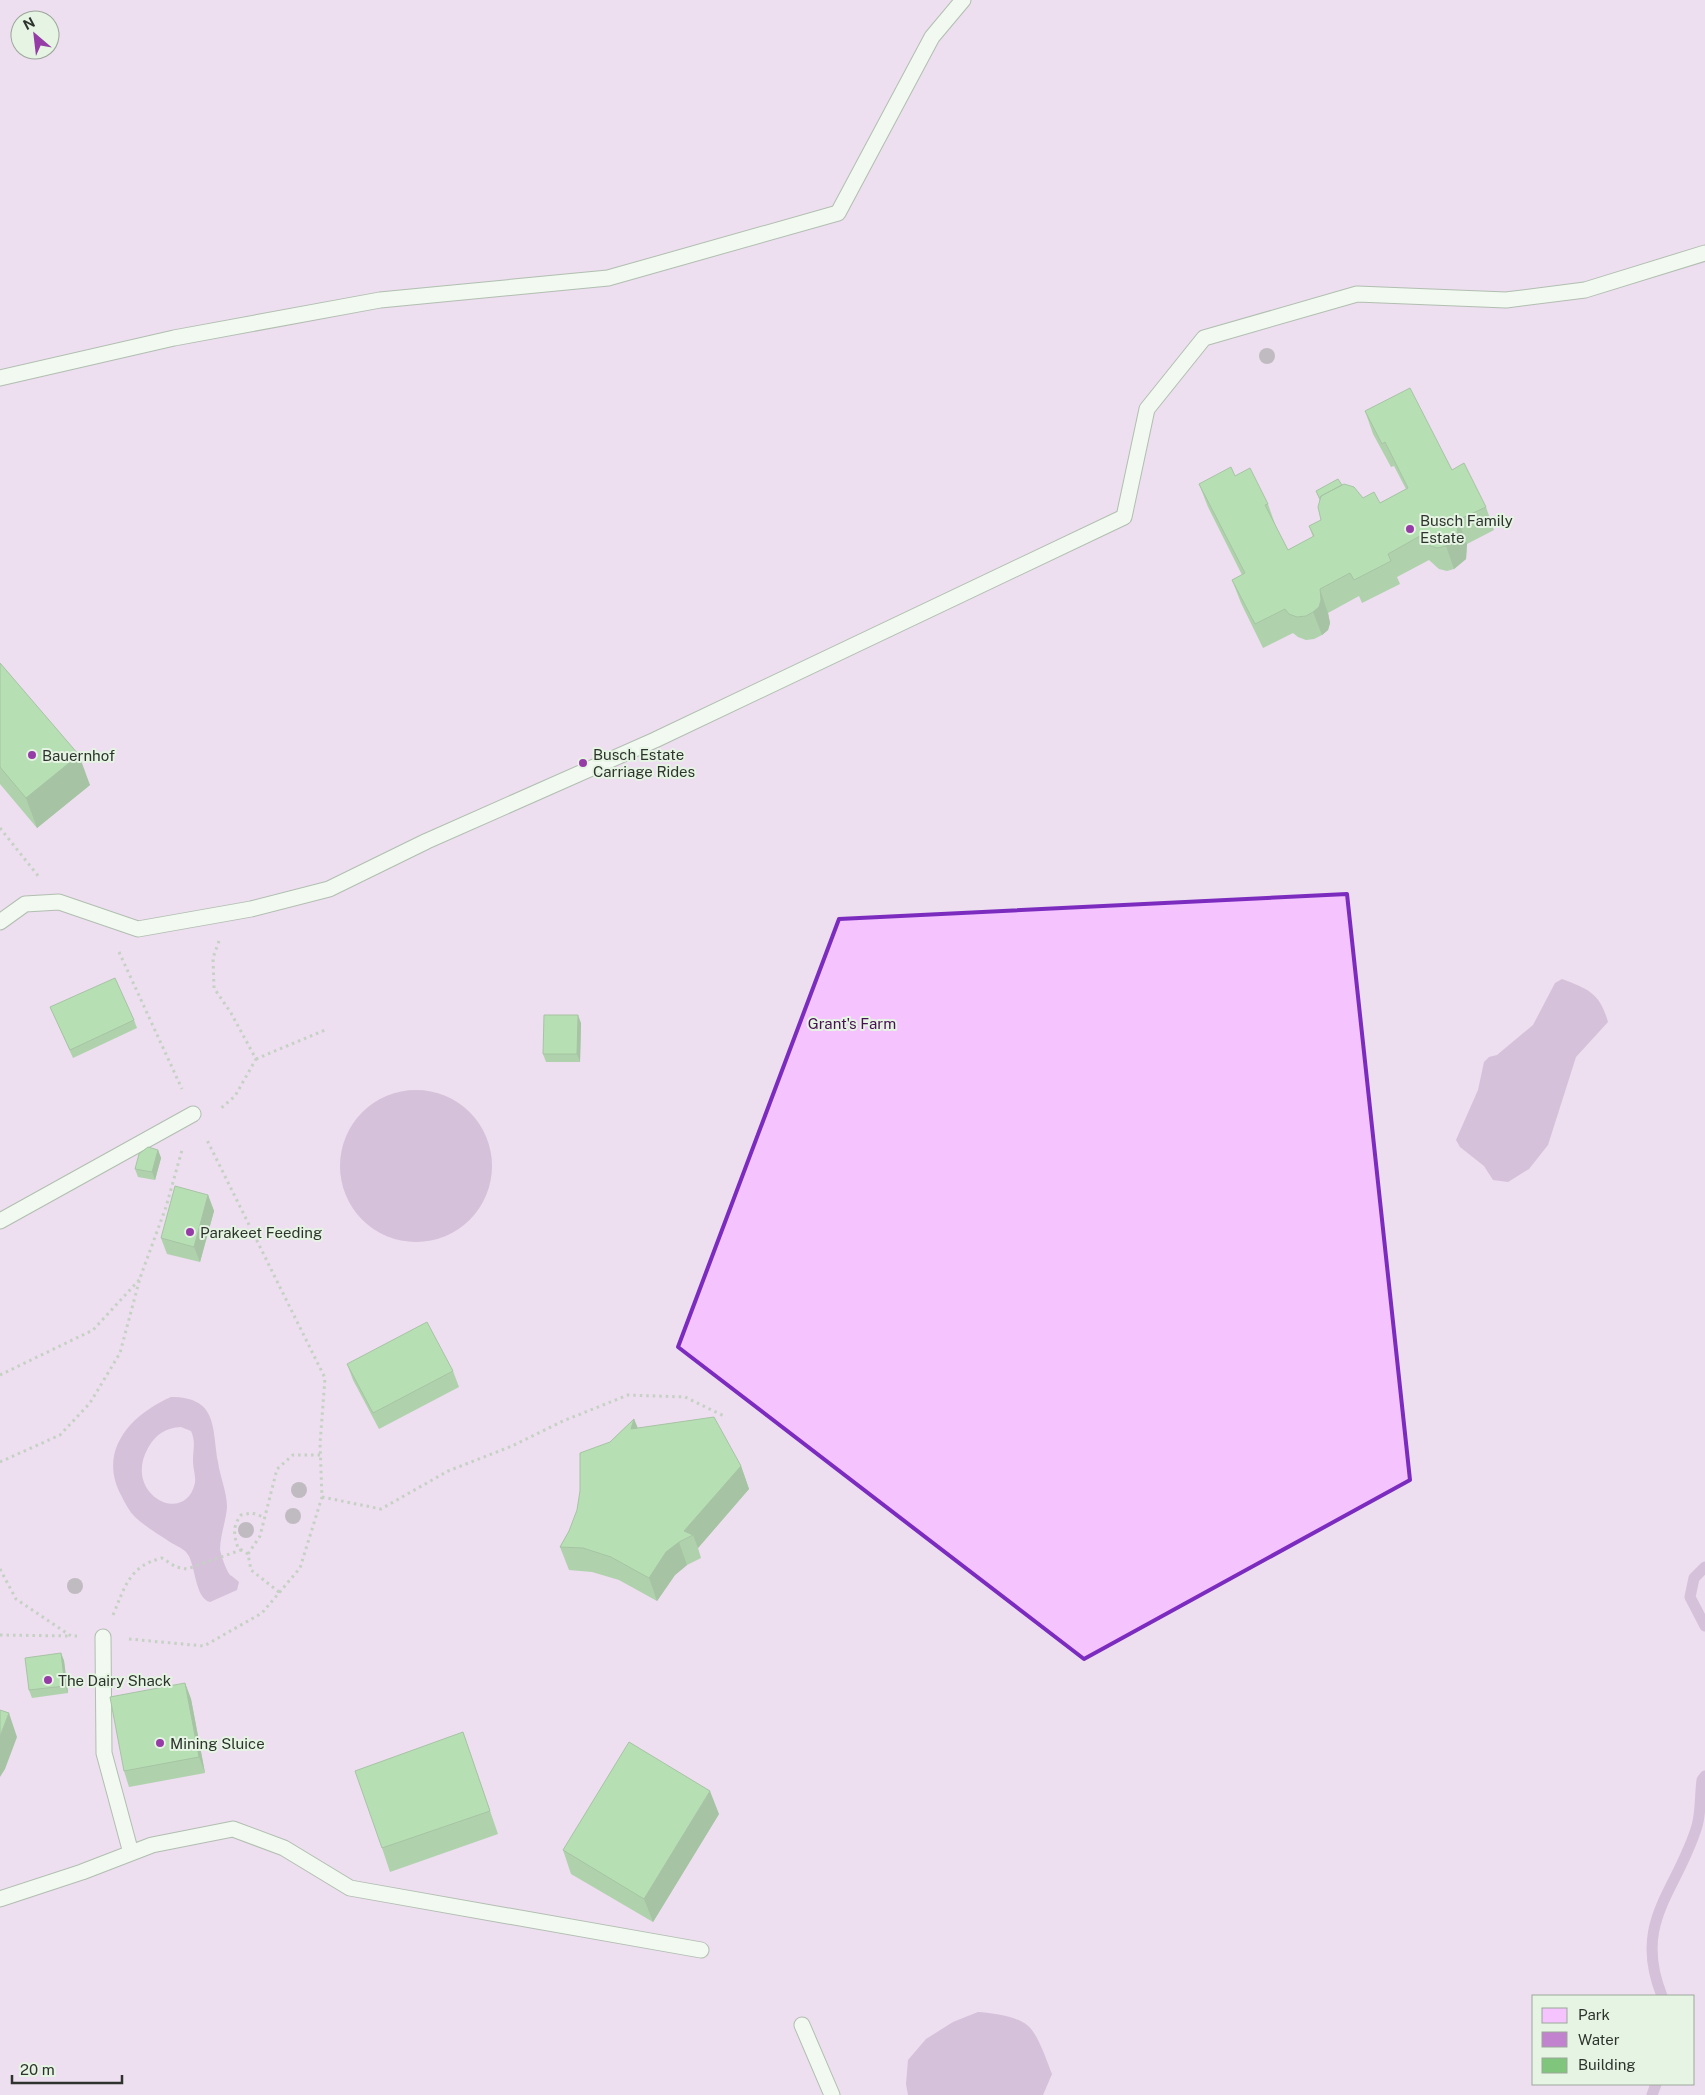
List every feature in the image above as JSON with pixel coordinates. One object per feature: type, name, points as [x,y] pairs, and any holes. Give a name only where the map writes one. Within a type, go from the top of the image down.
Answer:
[{"type":"lane","points":[[0,378],[174,338],[380,300],[608,278],[838,212],[932,37],[964,0]]},
{"type":"lane","points":[[0,922],[25,904],[60,902],[138,928],[230,913],[330,889],[436,837],[655,740],[1124,517],[1148,409],[1204,338],[1357,294],[1506,300],[1585,290],[1705,253]]},
{"type":"lane","points":[[0,1221],[197,1120]]},
{"type":"lane","points":[[103,1638],[104,1753],[130,1853]]},
{"type":"lane","points":[[0,1899],[82,1872],[152,1844],[233,1829],[284,1848],[350,1888],[700,1950]]},
{"type":"lane","points":[[802,2025],[832,2095]]},
{"type":"path","points":[[0,828],[60,902]]},
{"type":"path","points":[[230,913],[213,958],[214,988],[231,1013],[256,1059]]},
{"type":"path","points":[[0,1635],[146,1640],[204,1646],[262,1613],[300,1568],[322,1497],[320,1455],[325,1378],[197,1120],[104,917]]},
{"type":"path","points":[[0,1462],[60,1435],[90,1403],[120,1353],[140,1278],[197,1120],[235,1096],[256,1059],[324,1030]]},
{"type":"path","points":[[0,1374],[93,1330],[140,1278]]},
{"type":"path","points":[[322,1497],[381,1509],[448,1471],[512,1446],[563,1421],[628,1395],[685,1396],[726,1417]]},
{"type":"path","points":[[279,1592],[251,1570],[248,1554],[260,1536],[264,1516],[274,1488],[277,1469],[294,1455],[320,1455]]},
{"type":"path","points":[[248,1554],[238,1548],[234,1534],[234,1524],[240,1515],[252,1513],[264,1516]]},
{"type":"path","points":[[103,1638],[130,1576],[141,1566],[162,1558],[176,1567],[187,1569],[241,1550]]},
{"type":"path","points":[[0,1569],[16,1598],[71,1636]]},
{"type":"highlighted area","points":[[1347,894],[1410,1480],[1084,1659],[678,1347],[839,919]]},
{"type":"green space","name":"Grant's Farm","points":[[0,0],[1705,0],[1705,2095],[0,2095]]},
{"type":"water","points":[[1562,979],[1592,993],[1601,1004],[1608,1022],[1576,1057],[1548,1145],[1529,1169],[1508,1182],[1493,1180],[1484,1166],[1460,1147],[1456,1140],[1478,1090],[1484,1062],[1489,1057],[1497,1055],[1533,1025],[1555,983]]},
{"type":"water","points":[[416,1090],[431,1091],[445,1095],[470,1112],[487,1137],[491,1151],[491,1181],[487,1195],[470,1220],[445,1237],[431,1241],[416,1242],[401,1241],[387,1237],[362,1220],[345,1195],[341,1181],[340,1166],[341,1151],[345,1137],[362,1112],[387,1095],[401,1091]]},
{"type":"water","points":[[171,1397],[186,1398],[197,1402],[205,1409],[213,1426],[219,1468],[227,1501],[220,1550],[228,1573],[239,1582],[237,1590],[210,1602],[201,1594],[192,1563],[186,1552],[135,1517],[124,1501],[115,1479],[113,1463],[116,1449],[122,1436],[143,1413]],"holes":[[[181,1427],[191,1431],[194,1442],[195,1483],[189,1496],[180,1503],[169,1503],[158,1499],[149,1491],[143,1479],[142,1465],[148,1448],[154,1439],[166,1430]]]},
{"type":"water","points":[[978,2012],[1010,2017],[1027,2025],[1035,2034],[1052,2074],[1043,2095],[908,2095],[906,2084],[908,2060],[926,2039],[953,2022]]},
{"type":"building","name":"Busch Family Estate","points":[[1410,388],[1452,470],[1464,463],[1486,507],[1458,520],[1457,536],[1446,546],[1438,548],[1430,546],[1420,536],[1388,554],[1391,561],[1354,580],[1350,573],[1320,589],[1321,600],[1319,607],[1306,616],[1297,617],[1289,614],[1285,609],[1255,624],[1232,580],[1245,573],[1199,484],[1231,467],[1235,476],[1250,468],[1268,504],[1265,505],[1288,550],[1314,536],[1309,526],[1321,520],[1318,507],[1321,496],[1344,484],[1354,487],[1363,498],[1374,492],[1380,503],[1408,488],[1385,442],[1382,444],[1365,411]]},
{"type":"building","points":[[1338,479],[1342,485],[1321,496],[1320,499],[1316,491]]},
{"type":"building","name":"Bauernhof","points":[[0,663],[79,755],[26,798],[0,767]]},
{"type":"building","points":[[115,978],[134,1020],[70,1050],[50,1007]]},
{"type":"building","points":[[544,1015],[578,1015],[577,1054],[543,1054]]},
{"type":"building","points":[[148,1147],[158,1150],[152,1172],[135,1169],[139,1154]]},
{"type":"building","points":[[175,1186],[208,1195],[194,1247],[161,1238]]},
{"type":"building","points":[[427,1322],[453,1371],[373,1413],[347,1364]]},
{"type":"building","points":[[714,1417],[741,1466],[684,1531],[693,1535],[679,1542],[666,1552],[649,1578],[611,1557],[583,1548],[560,1547],[577,1510],[580,1491],[580,1453],[610,1442],[634,1419],[631,1429]]},
{"type":"building","name":"The Dairy Shack","points":[[61,1653],[65,1686],[29,1690],[25,1658]]},
{"type":"building","name":"Mining Sluice","points":[[185,1683],[199,1757],[124,1771],[110,1697]]},
{"type":"building","points":[[0,1710],[9,1713],[0,1736]]},
{"type":"building","points":[[463,1732],[490,1811],[382,1848],[355,1771]]},
{"type":"building","points":[[629,1742],[710,1791],[644,1899],[563,1850]]},
{"type":"waterway","points":[[1705,1567],[1694,1578],[1690,1597],[1705,1626]]},
{"type":"waterway","points":[[1662,1995],[1654,1970],[1652,1947],[1655,1927],[1661,1908],[1689,1849],[1697,1826],[1702,1780],[1705,1776]]},
{"type":"waterway","points":[[1652,2095],[1656,2085]]},
{"type":"place","name":"Busch Family Estate","points":[[1410,529]]},
{"type":"place","name":"Bauernhof","points":[[32,755]]},
{"type":"place","name":"Busch Estate Carriage Rides","points":[[583,763]]},
{"type":"place","name":"Parakeet Feeding","points":[[190,1232]]},
{"type":"place","name":"The Dairy Shack","points":[[48,1680]]},
{"type":"place","name":"Mining Sluice","points":[[160,1743]]}]
